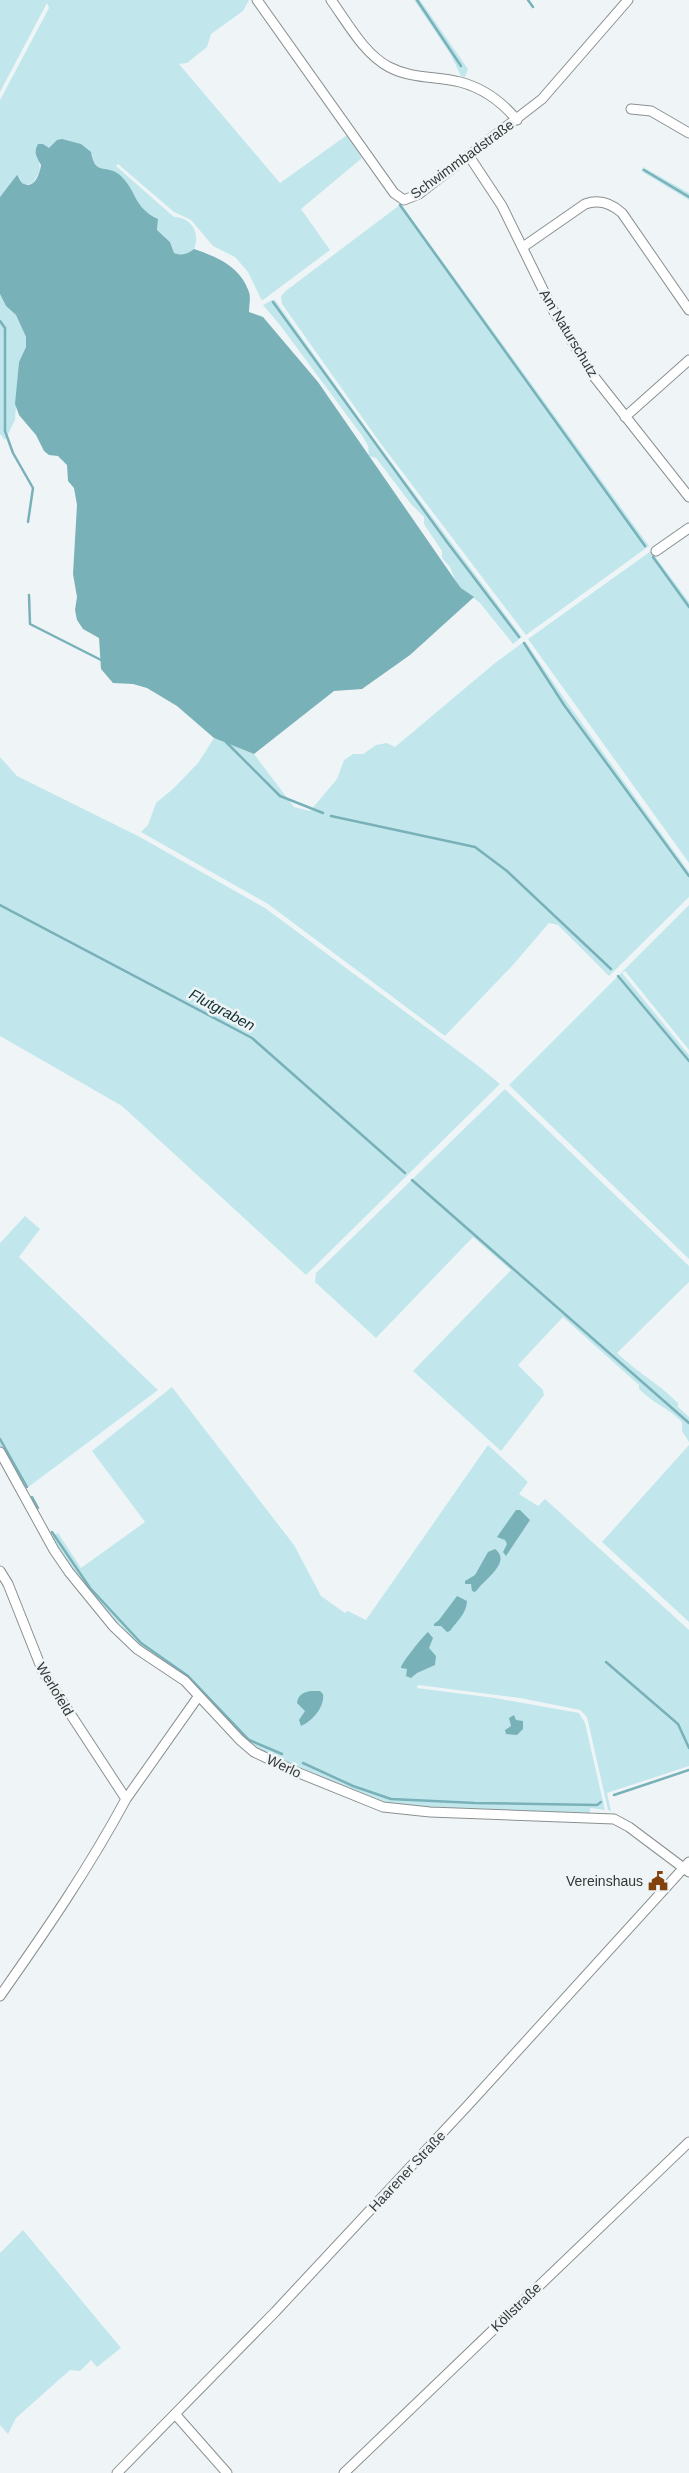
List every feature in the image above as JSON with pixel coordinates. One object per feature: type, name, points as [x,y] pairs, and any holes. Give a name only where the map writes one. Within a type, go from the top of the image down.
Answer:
[{"type":"street","name":"Schwimmbadstraße","points":[[257,0],[397,197],[404,200],[413,198],[542,99],[628,0]]},
{"type":"street","points":[[331,0],[367,49],[387,66],[410,76],[460,82],[474,87],[505,106],[517,120]]},
{"type":"street","points":[[631,109],[651,111],[689,133]]},
{"type":"street","name":"Am Naturschutz","points":[[469,156],[502,206],[536,276],[573,344],[592,374],[689,497]]},
{"type":"street","points":[[523,247],[585,204],[597,202],[609,204],[622,213],[689,310]]},
{"type":"street","points":[[625,417],[689,360]]},
{"type":"street","points":[[656,552],[689,528]]},
{"type":"street","name":"Werlo","points":[[0,1452],[68,1572],[126,1639],[184,1681],[240,1740],[254,1752],[373,1804],[421,1812],[614,1819],[629,1826],[687,1867]]},
{"type":"street","name":"Werlofeld","points":[[0,1570],[8,1584],[43,1672],[126,1799]]},
{"type":"street","points":[[0,1996],[54,1917],[110,1829],[126,1799],[198,1696]]},
{"type":"street","name":"Haarener Straße","points":[[117,2473],[470,2104],[687,1867]]},
{"type":"street","name":"Köllstraße","points":[[344,2473],[689,2142]]},
{"type":"street","points":[[175,2414],[227,2473]]},
{"type":"shaded area","points":[[0,0],[249,0],[243,11],[211,34],[207,47],[187,63],[179,64],[280,183],[347,135],[362,158],[301,209],[330,250],[263,300],[248,272],[235,257],[213,246],[191,220],[174,212],[118,164],[116,166],[174,217],[185,220],[193,227],[196,237],[194,249],[184,254],[174,253],[170,242],[157,230],[158,219],[141,209],[132,191],[121,176],[98,167],[91,159],[92,155],[57,140],[39,161],[40,171],[33,183],[26,185],[21,183],[19,176],[0,197],[0,100],[49,8],[47,3],[0,92]]},
{"type":"shaded area","points":[[414,0],[420,0],[468,69],[465,77],[461,76],[451,55]]},
{"type":"shaded area","points":[[62,139],[81,144],[91,152],[95,164],[116,172],[121,176],[144,210],[158,219],[157,230],[170,242],[174,253],[184,254],[194,249],[219,259],[240,275],[249,292],[249,312],[263,317],[318,382],[455,580],[461,588],[474,597],[410,655],[362,689],[334,691],[254,754],[214,738],[177,706],[147,688],[133,684],[113,683],[101,669],[99,638],[83,629],[77,620],[75,610],[77,597],[73,574],[77,505],[74,488],[68,481],[67,465],[58,456],[49,455],[44,451],[36,435],[19,415],[15,404],[19,362],[26,347],[26,337],[16,315],[6,306],[0,294],[0,197],[17,175],[24,184],[28,185],[34,182],[41,165],[36,152],[38,144],[43,144],[49,148],[57,140]]},
{"type":"shaded area","points":[[643,167],[689,193],[689,200],[641,171]]},
{"type":"shaded area","points":[[401,204],[649,546],[526,635],[381,444],[282,304],[281,296],[287,290]]},
{"type":"shaded area","points":[[0,294],[6,306],[16,315],[26,337],[26,347],[19,362],[15,420],[5,440],[0,434]]},
{"type":"shaded area","points":[[275,300],[376,442],[522,637],[513,644],[480,603],[461,588],[455,580],[450,567],[442,558],[442,551],[424,524],[424,517],[411,504],[376,458],[369,456],[368,446],[363,437],[263,305]]},
{"type":"shaded area","points":[[651,551],[689,602],[689,863],[528,639]]},
{"type":"shaded area","points":[[525,641],[689,872],[689,897],[609,976],[558,925],[549,923],[512,966],[445,1036],[268,904],[141,832],[148,825],[156,803],[174,788],[198,763],[214,738],[254,754],[294,807],[310,811],[337,779],[344,760],[353,754],[363,754],[376,745],[387,743],[395,747],[495,663]]},
{"type":"shaded area","points":[[0,757],[17,776],[140,837],[265,908],[500,1084],[306,1275],[122,1106],[0,1036]]},
{"type":"shaded area","points":[[689,905],[689,1050],[625,971],[622,973],[689,1055],[689,1259],[509,1085]]},
{"type":"shaded area","points":[[505,1089],[689,1266],[689,1282],[617,1353],[678,1403],[678,1407],[689,1417],[689,1442],[682,1431],[682,1422],[644,1394],[639,1389],[639,1385],[563,1317],[518,1365],[543,1390],[544,1395],[501,1451],[413,1371],[511,1270],[473,1237],[376,1338],[315,1282],[316,1273]]},
{"type":"shaded area","points":[[25,1216],[40,1229],[19,1257],[158,1390],[27,1488],[19,1482],[0,1446],[0,1243]]},
{"type":"shaded area","points":[[172,1387],[294,1545],[321,1596],[345,1613],[348,1611],[366,1620],[488,1445],[528,1482],[519,1494],[538,1506],[545,1499],[689,1630],[689,1766],[607,1793],[611,1811],[608,1810],[587,1717],[580,1710],[520,1698],[418,1685],[417,1688],[495,1698],[579,1713],[585,1723],[605,1810],[590,1808],[590,1813],[427,1809],[388,1805],[365,1797],[259,1751],[248,1744],[198,1691],[139,1646],[119,1623],[116,1625],[73,1573],[50,1537],[58,1533],[81,1568],[145,1522],[92,1451]]},
{"type":"shaded area","points":[[689,1445],[689,1622],[602,1542]]},
{"type":"shaded area","points":[[516,1510],[520,1510],[530,1520],[506,1556],[503,1552],[507,1544],[505,1540],[497,1537]]},
{"type":"shaded area","points":[[495,1549],[501,1559],[499,1565],[475,1592],[472,1591],[471,1584],[465,1584],[465,1581],[475,1575],[488,1552]]},
{"type":"shaded area","points":[[457,1596],[467,1601],[467,1605],[458,1621],[447,1632],[441,1626],[434,1626],[434,1624]]},
{"type":"shaded area","points":[[428,1632],[433,1638],[429,1648],[436,1656],[435,1665],[417,1673],[411,1678],[406,1676],[407,1669],[401,1668],[402,1665]]},
{"type":"shaded area","points":[[320,1691],[323,1694],[322,1704],[313,1717],[301,1726],[299,1720],[305,1711],[297,1703],[298,1698],[301,1694]]},
{"type":"shaded area","points":[[514,1715],[516,1720],[523,1721],[523,1729],[517,1735],[506,1734],[505,1730],[511,1726],[509,1718]]},
{"type":"shaded area","points":[[23,2230],[121,2348],[97,2367],[91,2360],[80,2371],[70,2370],[16,2418],[8,2434],[0,2425],[0,2253]]},
{"type":"waterway","points":[[417,0],[461,66]]},
{"type":"waterway","points":[[528,0],[533,7]]},
{"type":"waterway","points":[[644,170],[689,197]]},
{"type":"waterway","points":[[400,205],[645,546]]},
{"type":"waterway","points":[[273,302],[447,542],[519,637]]},
{"type":"waterway","points":[[0,321],[5,328],[5,431],[13,453],[33,488],[28,522]]},
{"type":"waterway","points":[[653,557],[689,607]]},
{"type":"waterway","points":[[29,595],[30,624],[103,661]]},
{"type":"waterway","points":[[524,643],[564,705],[689,876]]},
{"type":"waterway","points":[[226,742],[280,796],[323,813]]},
{"type":"waterway","points":[[331,816],[475,847],[507,871],[611,969]]},
{"type":"waterway","name":"Flutgraben","points":[[0,905],[252,1038],[405,1173]]},
{"type":"waterway","points":[[618,976],[689,1061]]},
{"type":"waterway","points":[[412,1180],[689,1423]]},
{"type":"waterway","points":[[0,1439],[27,1487]]},
{"type":"waterway","points":[[32,1497],[38,1508]]},
{"type":"waterway","points":[[52,1532],[90,1588],[141,1643],[188,1676],[249,1740],[282,1754]]},
{"type":"waterway","points":[[606,1662],[678,1724],[689,1748]]},
{"type":"waterway","points":[[303,1763],[353,1786],[391,1799],[475,1803],[597,1805],[601,1802]]},
{"type":"waterway","points":[[614,1795],[689,1770]]},
{"type":"place","name":"Vereinshaus","points":[[658,1881]]}]
